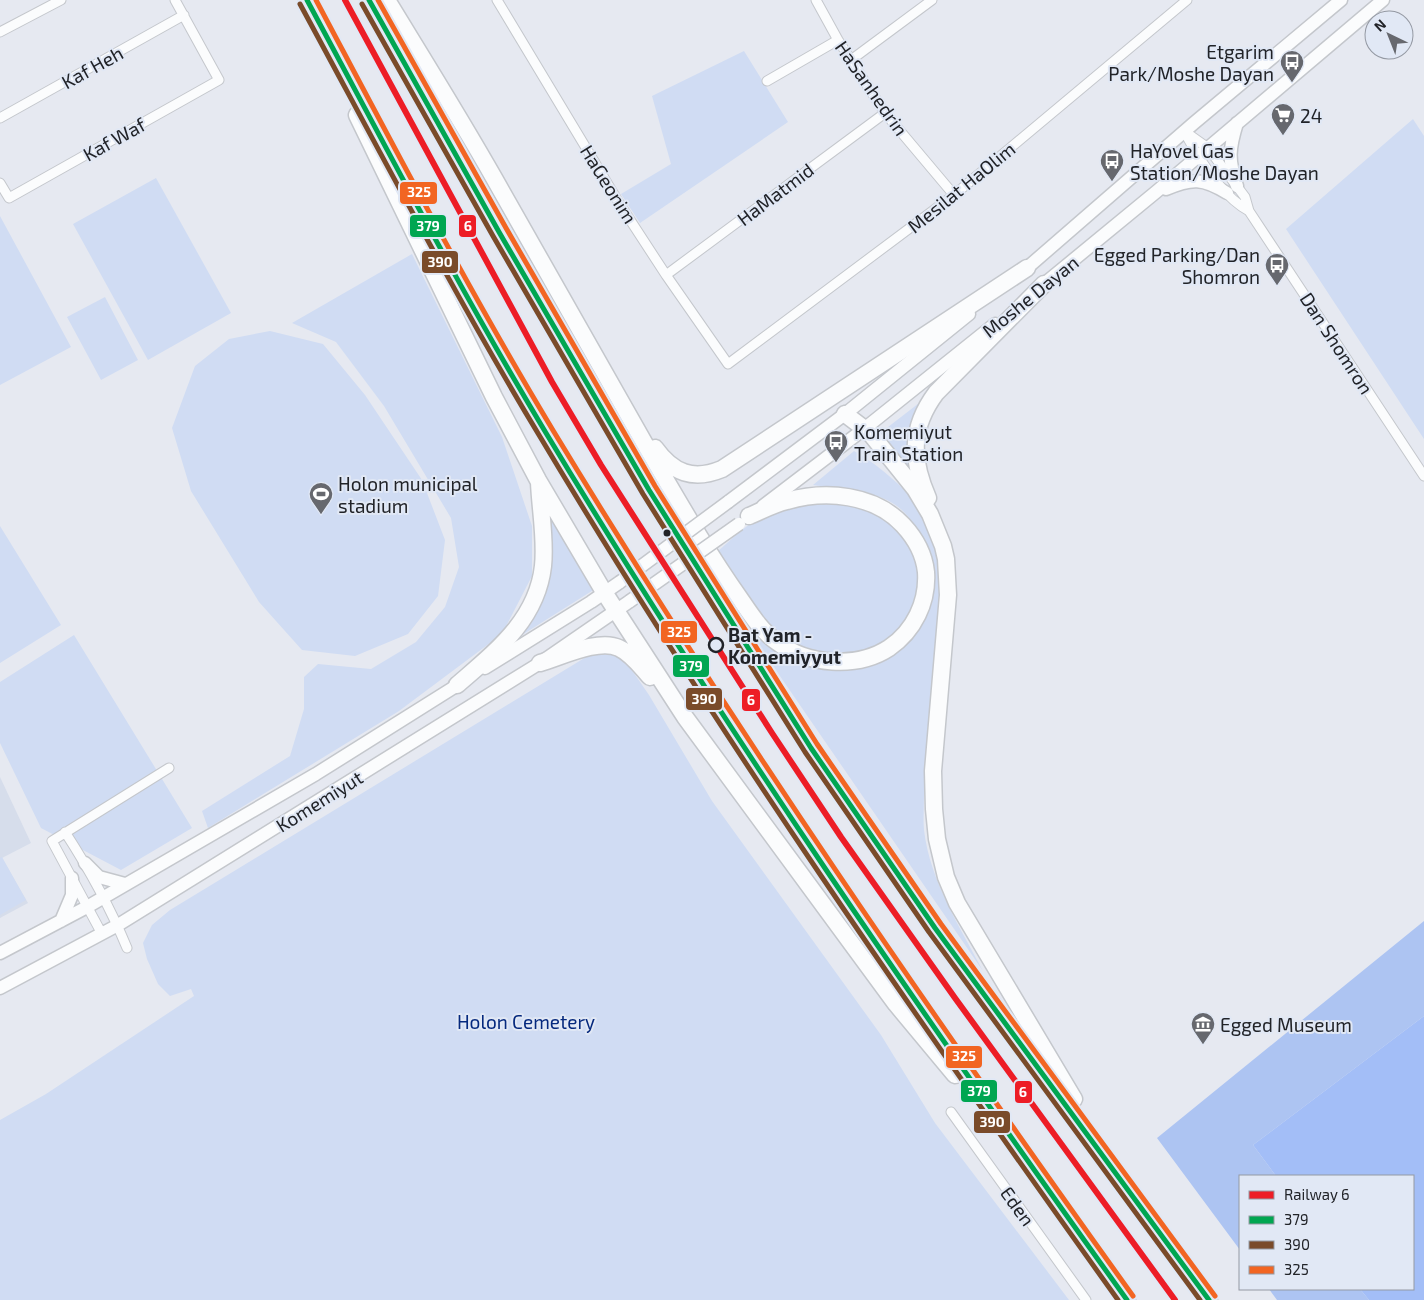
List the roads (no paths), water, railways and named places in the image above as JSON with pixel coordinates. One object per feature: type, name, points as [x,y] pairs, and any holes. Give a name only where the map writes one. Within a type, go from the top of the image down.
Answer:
[{"type":"highway","points":[[302,0],[494,397],[538,480],[604,592],[686,717],[896,1004],[1023,1156]]},
{"type":"highway","points":[[307,0],[472,304],[578,486],[727,724],[895,972],[1023,1156],[1127,1300]]},
{"type":"highway","points":[[369,0],[494,224],[649,490],[810,748],[935,928],[1209,1300]]},
{"type":"highway","points":[[387,0],[492,174],[670,488],[726,578],[762,628],[777,642],[798,654],[824,660],[860,660],[880,653],[890,647],[900,639],[918,616],[925,590],[926,576],[922,551],[902,524],[878,506],[850,497],[824,496],[800,498],[784,501],[744,520]]},
{"type":"highway","points":[[613,388],[657,451],[668,463],[677,470],[686,473],[698,475],[712,473],[737,460],[1026,268]]},
{"type":"highway","points":[[1044,284],[936,393],[921,417],[916,444],[917,465],[924,489],[934,512],[943,546],[946,559],[948,595],[933,771],[937,840],[946,877],[963,914],[1124,1183]]},
{"type":"highway","points":[[845,414],[875,440],[915,489],[930,514],[943,546]]},
{"type":"highway","points":[[457,685],[504,643],[522,622],[531,607],[543,566],[538,480]]},
{"type":"highway","points":[[540,663],[594,646],[607,645],[619,648],[633,658],[686,717]]},
{"type":"main road","name":"Moshe Dayan","points":[[620,582],[845,414],[1026,268],[1184,131],[1341,0]]},
{"type":"main road","name":"Moshe Dayan","points":[[630,601],[744,520],[864,429],[1156,192],[1383,0]]},
{"type":"main road","points":[[1156,192],[1195,180],[1212,183],[1232,190],[1230,154],[1238,122]]},
{"type":"main road","name":"Komemiyut","points":[[0,953],[88,907],[124,884],[316,774],[620,582]]},
{"type":"main road","name":"Komemiyut","points":[[0,988],[118,925],[540,663],[630,601]]},
{"type":"main road","points":[[85,863],[99,878],[124,884]]},
{"type":"main road","points":[[61,921],[72,895],[72,878]]},
{"type":"street","points":[[0,32],[61,0]]},
{"type":"street","points":[[175,0],[184,15]]},
{"type":"street","name":"HaGeonim","points":[[497,0],[621,206],[728,364]]},
{"type":"street","name":"HaSanhedrin","points":[[816,0],[838,40],[885,113],[954,195]]},
{"type":"street","points":[[851,60],[932,0]]},
{"type":"street","name":"Mesilat HaOlim","points":[[728,364],[954,195],[1187,0]]},
{"type":"street","name":"Kaf Waf","points":[[0,183],[9,198],[219,80],[184,15]]},
{"type":"street","name":"Kaf Heh","points":[[0,118],[184,15]]},
{"type":"street","points":[[767,81],[838,40]]},
{"type":"street","name":"HaMatmid","points":[[666,275],[885,113]]},
{"type":"street","name":"Dan Shomron","points":[[1184,131],[1208,148],[1232,190]]},
{"type":"street","name":"Dan Shomron","points":[[1184,131],[1198,157],[1232,190],[1245,198],[1249,211],[1424,476]]},
{"type":"street","points":[[102,934],[52,841],[169,768]]},
{"type":"street","points":[[64,832],[85,863],[118,925],[127,948]]},
{"type":"street","name":"Eden","points":[[950,1112],[1086,1300]]},
{"type":"rail line","name":"6","points":[[345,0],[552,382],[601,465],[772,733],[841,837],[955,998],[1175,1300]]},
{"type":"place","name":"Etgarim Park/Moshe Dayan","points":[[1292,83]]},
{"type":"place","name":"24","points":[[1283,136]]},
{"type":"place","name":"HaYovel Gas Station/Moshe Dayan","points":[[1112,182]]},
{"type":"place","name":"Egged Parking/Dan Shomron","points":[[1277,286]]},
{"type":"place","name":"Komemiyut Train Station","points":[[836,463]]},
{"type":"place","name":"Holon municipal stadium","points":[[321,515]]},
{"type":"place","name":"Bat Yam - Komemiyyut","points":[[716,645]]},
{"type":"place","name":"Egged Museum","points":[[1203,1045]]},
{"type":"park label","name":"Holon Cemetery","points":[[526,1021]]}]
